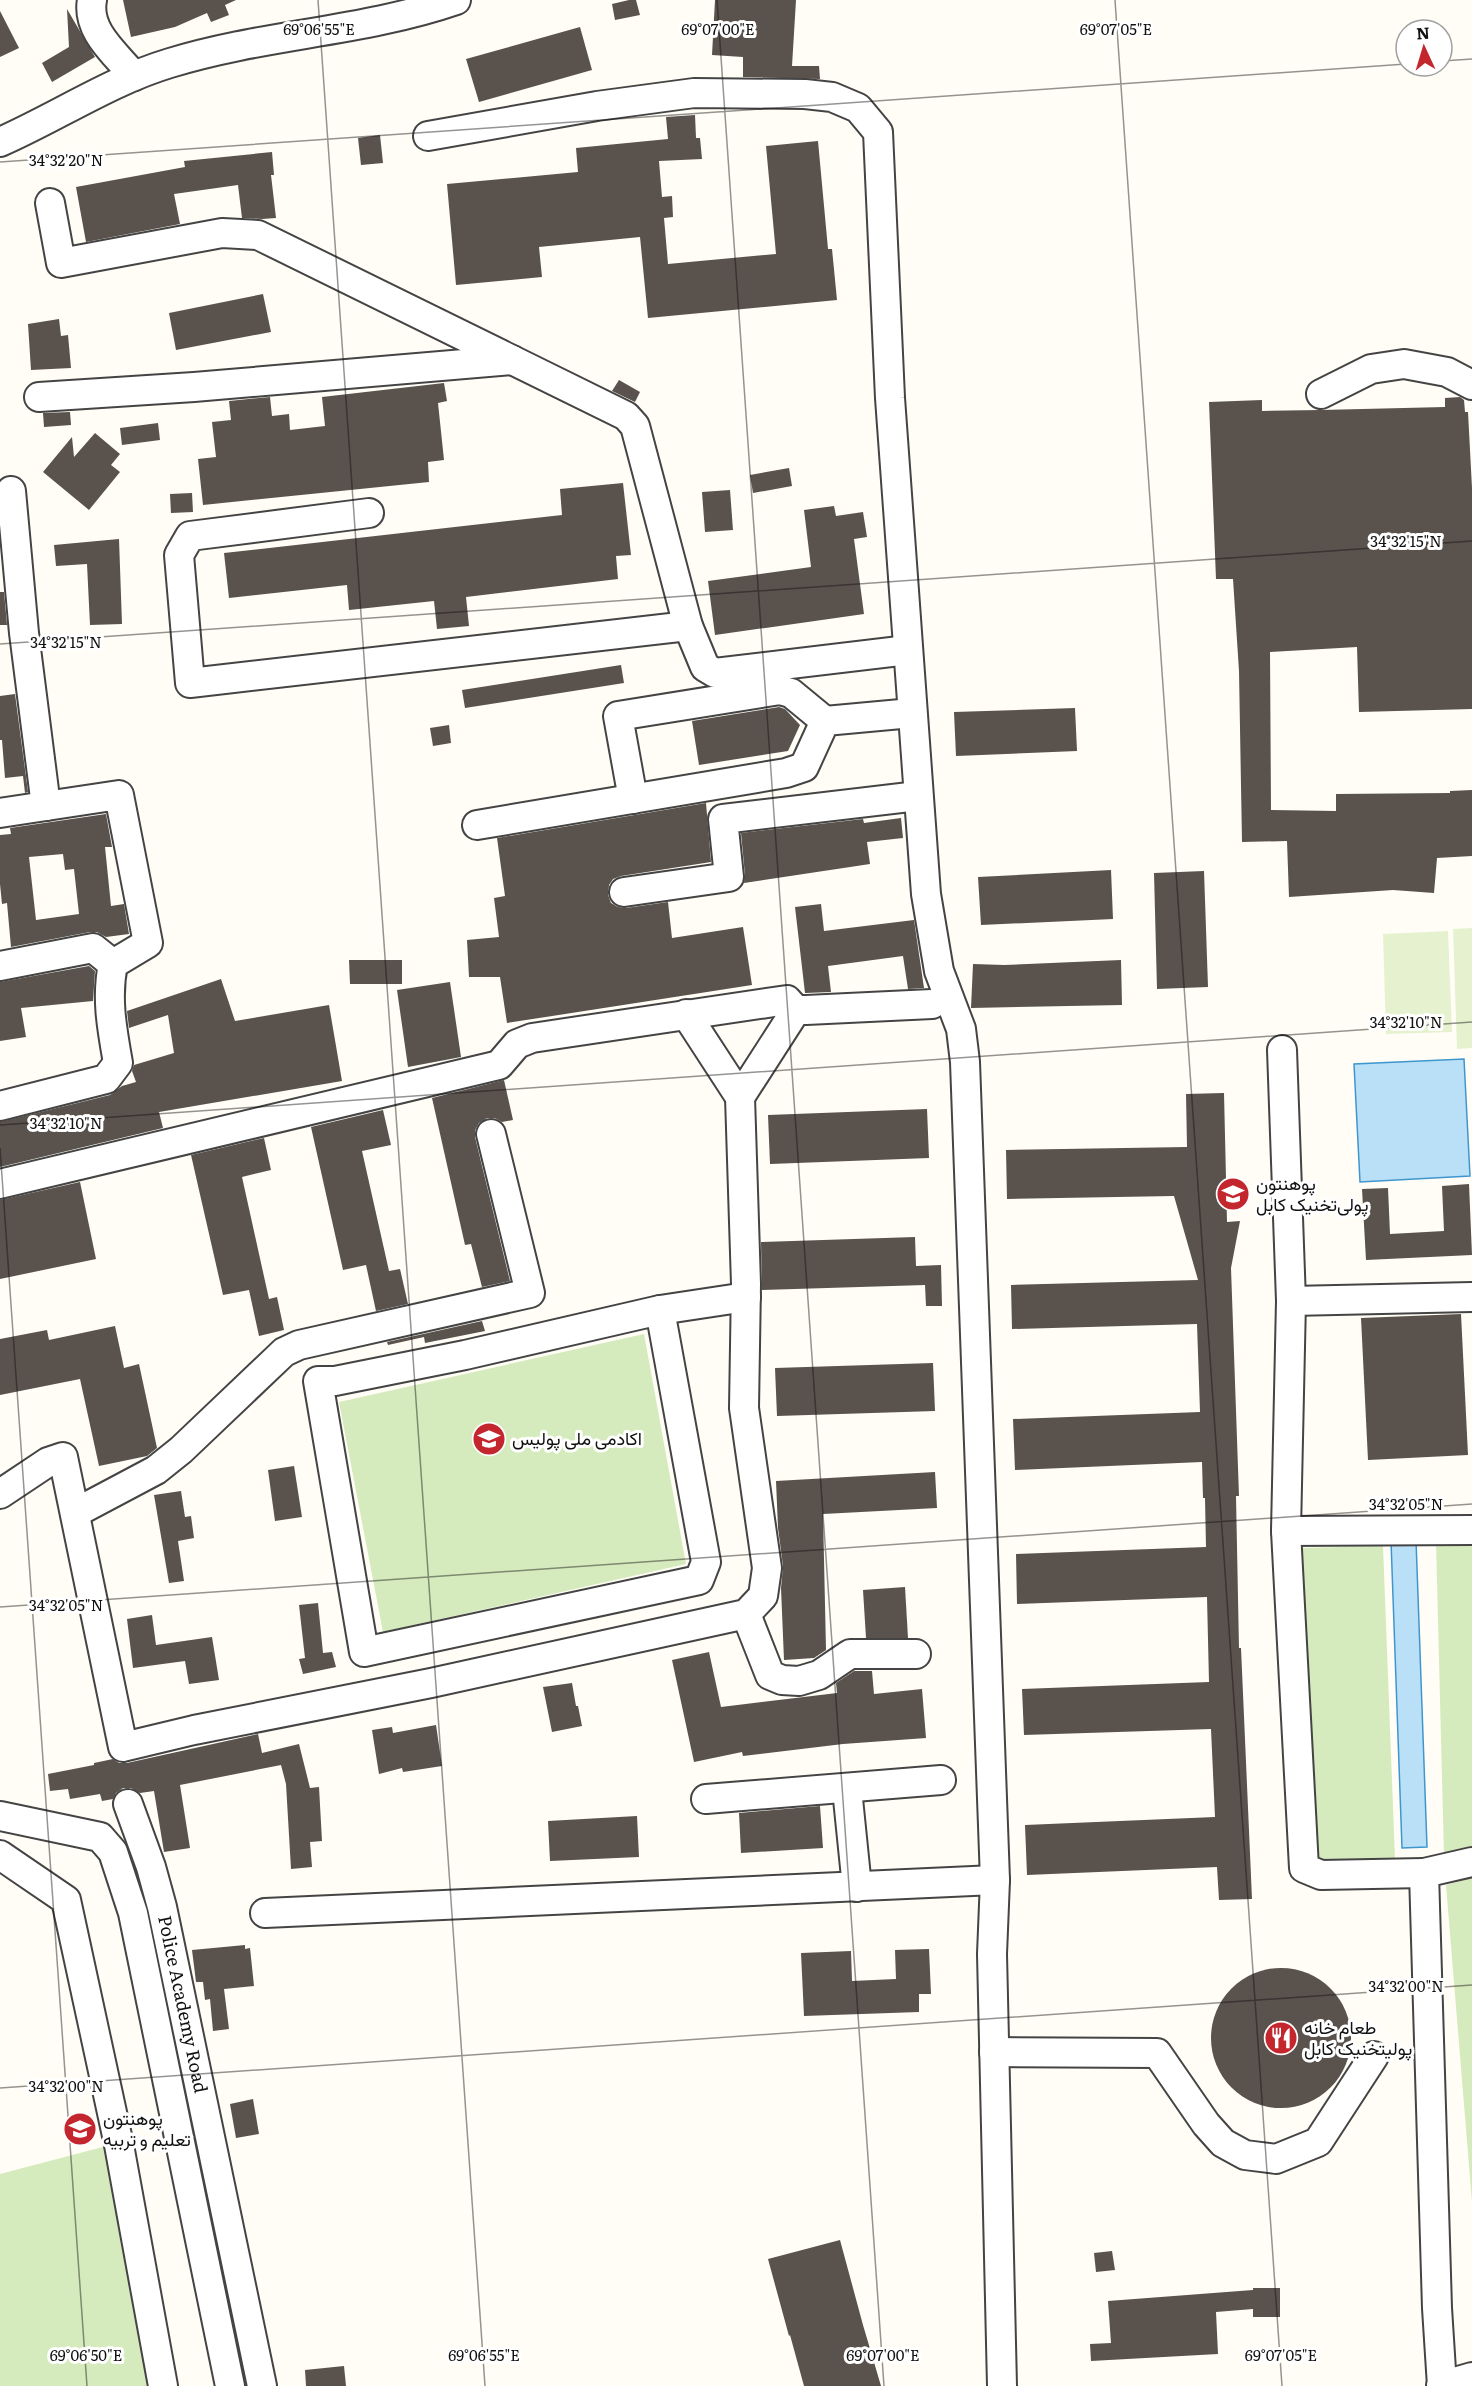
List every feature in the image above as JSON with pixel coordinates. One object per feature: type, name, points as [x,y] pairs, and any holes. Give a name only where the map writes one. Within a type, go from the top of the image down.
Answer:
[{"type":"street","points":[[92,0],[91,6],[97,34],[134,76]]},
{"type":"street","points":[[0,142],[134,76],[171,63],[272,39],[358,25],[446,2]]},
{"type":"street","points":[[428,136],[597,106],[694,93],[805,94],[832,98],[858,108],[878,132],[890,398],[926,894],[939,971],[961,1029],[965,1062],[995,1880],[992,1954],[1002,2386]]},
{"type":"street","points":[[50,203],[61,263],[222,233],[258,235],[626,416],[635,426],[688,626],[705,667],[716,673],[908,650]]},
{"type":"street","points":[[39,397],[205,386],[512,360]]},
{"type":"street","points":[[1321,394],[1371,369],[1404,364],[1447,372],[1472,385]]},
{"type":"street","points":[[11,491],[24,633],[46,806]]},
{"type":"street","points":[[369,513],[190,536],[179,555],[190,683],[688,626]]},
{"type":"street","points":[[633,799],[618,716],[780,690],[790,693],[825,721],[912,713]]},
{"type":"street","points":[[477,825],[786,773],[804,767],[825,721]]},
{"type":"street","points":[[0,813],[119,795],[148,943],[113,964],[109,1014],[118,1063],[114,1070],[106,1078],[0,1106]]},
{"type":"street","points":[[624,892],[729,877],[723,819],[918,796]]},
{"type":"street","points":[[0,966],[93,948],[113,964]]},
{"type":"street","points":[[0,1184],[499,1065],[517,1044],[532,1038],[787,1000],[796,1010]]},
{"type":"street","points":[[796,1010],[932,1004]]},
{"type":"street","points":[[740,1097],[796,1010]]},
{"type":"street","points":[[0,1494],[48,1462],[63,1457],[123,1747],[194,1730],[431,1683],[746,1614],[763,1596],[767,1568],[744,1408],[746,1297],[740,1097],[686,1014]]},
{"type":"street","points":[[1282,1050],[1291,1301],[1286,1531],[1304,1868],[1321,1875],[1424,1873],[1472,1862]]},
{"type":"street","points":[[75,1514],[164,1464],[284,1352],[299,1345],[530,1293],[491,1134]]},
{"type":"street","points":[[660,1310],[706,1562],[699,1580],[363,1652],[318,1381],[334,1381],[454,1357],[660,1310],[746,1297]]},
{"type":"street","points":[[1291,1301],[1472,1297]]},
{"type":"street","points":[[1286,1531],[1472,1530]]},
{"type":"street","points":[[746,1614],[770,1675],[782,1680],[799,1681],[819,1675],[850,1654],[916,1654]]},
{"type":"street","points":[[706,1799],[941,1780]]},
{"type":"street","points":[[847,1789],[857,1887]]},
{"type":"street","name":"Police Academy Road","points":[[128,1804],[151,1867],[162,1907],[262,2386]]},
{"type":"street","points":[[0,1816],[100,1837],[113,1852],[133,1913],[230,2386]]},
{"type":"street","points":[[0,1855],[66,1900],[119,2145],[163,2386]]},
{"type":"street","points":[[1424,1873],[1437,2308],[1442,2386],[1472,2377]]},
{"type":"street","points":[[265,1913],[995,1880]]},
{"type":"street","points":[[994,2052],[1156,2053],[1206,2124],[1223,2143],[1245,2155],[1276,2159],[1318,2142],[1374,2056]]},
{"type":"green space","points":[[1472,928],[1472,1048],[1457,1049],[1453,929]]},
{"type":"green space","points":[[1448,931],[1452,1032],[1386,1034],[1383,934]]},
{"type":"green space","points":[[644,1334],[686,1564],[383,1632],[339,1402]]},
{"type":"green space","points":[[1472,1541],[1472,1849],[1444,1856],[1436,1542]]},
{"type":"green space","points":[[1383,1546],[1395,1859],[1312,1862],[1301,1548]]},
{"type":"green space","points":[[1472,1878],[1472,2202],[1446,1885]]},
{"type":"green space","points":[[1282,2022],[1293,2026],[1297,2037],[1293,2048],[1282,2052],[1271,2048],[1267,2037],[1271,2026]]},
{"type":"green space","points":[[118,2143],[159,2386],[0,2386],[0,2174]]},
{"type":"water","points":[[1464,1059],[1470,1176],[1360,1182],[1354,1064]]},
{"type":"water","points":[[1416,1540],[1427,1847],[1402,1848],[1391,1541]]},
{"type":"building","points":[[123,0],[236,0],[225,5],[229,15],[211,22],[207,13],[175,27],[131,37]]},
{"type":"building","points":[[636,0],[640,15],[615,20],[612,4]]},
{"type":"building","points":[[715,0],[796,0],[792,66],[819,66],[820,79],[743,77],[743,57],[712,55]]},
{"type":"building","points":[[67,9],[95,57],[52,82],[42,63],[69,47]]},
{"type":"building","points":[[0,11],[19,48],[0,57]]},
{"type":"building","points":[[580,27],[592,70],[479,102],[466,59]]},
{"type":"building","points":[[695,115],[696,138],[700,138],[702,159],[659,161],[662,197],[672,196],[673,217],[664,218],[668,264],[776,254],[766,146],[818,141],[828,249],[832,249],[837,300],[648,318],[640,237],[539,247],[542,277],[456,285],[447,184],[578,172],[576,148],[668,139],[666,117]]},
{"type":"building","points":[[380,135],[383,163],[361,165],[358,138]]},
{"type":"building","points":[[272,152],[274,175],[271,175],[276,218],[242,218],[238,185],[174,194],[180,224],[86,242],[76,187],[185,167],[184,161]]},
{"type":"building","points":[[263,294],[271,332],[176,350],[169,313]]},
{"type":"building","points":[[59,319],[61,336],[68,335],[71,368],[31,370],[28,324]]},
{"type":"building","points":[[619,380],[640,392],[635,402],[612,391]]},
{"type":"building","points":[[444,383],[447,401],[438,403],[444,460],[428,462],[429,482],[203,505],[198,459],[216,457],[212,422],[231,420],[229,401],[270,397],[272,416],[289,414],[290,430],[325,426],[322,397]]},
{"type":"building","points":[[1460,397],[1464,400],[1465,412],[1468,412],[1472,488],[1472,709],[1359,712],[1357,647],[1270,652],[1271,810],[1336,811],[1336,794],[1450,793],[1450,791],[1472,790],[1472,856],[1437,858],[1434,893],[1393,890],[1289,897],[1287,841],[1242,842],[1239,671],[1233,579],[1216,579],[1209,402],[1262,400],[1262,411],[1321,410],[1445,407],[1445,398]]},
{"type":"building","points":[[70,412],[71,425],[44,427],[43,413]]},
{"type":"building","points":[[158,423],[160,440],[122,445],[120,428]]},
{"type":"building","points":[[95,433],[120,454],[111,465],[120,472],[89,510],[43,472],[72,437],[74,457]]},
{"type":"building","points":[[789,468],[792,486],[753,493],[750,475]]},
{"type":"building","points":[[623,483],[631,555],[616,556],[618,579],[466,597],[469,626],[437,629],[434,601],[349,610],[347,585],[229,598],[224,553],[562,515],[560,489]]},
{"type":"building","points":[[730,490],[733,530],[705,532],[702,492]]},
{"type":"building","points":[[192,493],[193,512],[171,513],[170,494]]},
{"type":"building","points":[[834,506],[836,516],[863,512],[867,537],[854,539],[864,614],[715,635],[708,581],[811,567],[804,510]]},
{"type":"building","points":[[119,539],[122,624],[90,625],[87,564],[56,566],[54,545]]},
{"type":"building","points":[[0,592],[4,592],[7,625],[0,625]]},
{"type":"building","points":[[621,665],[624,683],[465,708],[462,690]]},
{"type":"building","points":[[15,694],[28,792],[25,793],[23,776],[5,778],[2,740],[0,740],[0,696]]},
{"type":"building","points":[[779,707],[785,709],[800,725],[788,751],[699,765],[692,721]]},
{"type":"building","points":[[1075,708],[1077,751],[956,756],[954,712]]},
{"type":"building","points":[[449,725],[451,743],[433,746],[430,728]]},
{"type":"building","points":[[706,803],[711,862],[621,876],[613,879],[609,885],[608,895],[611,903],[626,908],[668,902],[672,938],[743,927],[752,985],[507,1023],[500,977],[469,977],[467,940],[499,937],[494,898],[505,896],[497,838]]},
{"type":"building","points":[[106,814],[112,847],[105,847],[111,906],[124,904],[129,934],[106,937],[97,932],[90,932],[11,947],[7,903],[2,904],[0,884],[0,835],[11,834],[10,828]],"holes":[[[63,854],[65,870],[74,869],[79,914],[36,920],[29,857]]]},
{"type":"building","points":[[901,818],[903,838],[867,842],[870,864],[744,883],[741,833],[863,819],[864,823]]},
{"type":"building","points":[[1111,870],[1113,919],[981,925],[978,877]]},
{"type":"building","points":[[1204,871],[1208,987],[1157,989],[1154,873]]},
{"type":"building","points":[[821,904],[824,931],[914,920],[924,988],[908,989],[903,956],[828,966],[831,992],[805,993],[795,907]]},
{"type":"building","points":[[349,960],[402,960],[402,984],[350,984]]},
{"type":"building","points":[[1121,960],[1122,1005],[971,1008],[973,964],[1004,965]]},
{"type":"building","points":[[89,966],[95,971],[93,1001],[21,1008],[26,1037],[0,1041],[0,982]]},
{"type":"building","points":[[221,979],[235,1021],[329,1005],[342,1081],[159,1112],[163,1128],[0,1167],[0,1122],[110,1095],[122,1086],[136,1082],[132,1071],[134,1065],[174,1053],[168,1015],[129,1028],[127,1011]]},
{"type":"building","points":[[450,982],[461,1057],[408,1067],[397,990]]},
{"type":"building","points":[[504,1080],[513,1120],[502,1122],[495,1118],[487,1118],[479,1123],[475,1130],[475,1137],[510,1281],[482,1287],[471,1244],[465,1245],[432,1098]]},
{"type":"building","points":[[1224,1093],[1227,1222],[1240,1221],[1231,1268],[1239,1496],[1236,1496],[1239,1648],[1241,1648],[1252,1899],[1219,1900],[1217,1867],[1027,1875],[1025,1825],[1215,1817],[1211,1729],[1024,1735],[1022,1689],[1209,1682],[1207,1597],[1017,1604],[1016,1554],[1206,1547],[1205,1498],[1203,1498],[1202,1462],[1015,1470],[1013,1419],[1200,1412],[1197,1324],[1012,1329],[1011,1285],[1198,1280],[1174,1196],[1007,1199],[1006,1150],[1187,1147],[1186,1094]]},
{"type":"building","points":[[927,1109],[929,1158],[770,1164],[768,1115]]},
{"type":"building","points":[[383,1110],[391,1145],[362,1151],[389,1271],[400,1269],[408,1304],[376,1311],[366,1265],[343,1270],[311,1127]]},
{"type":"building","points":[[264,1138],[271,1170],[242,1177],[269,1299],[277,1297],[284,1330],[259,1336],[249,1290],[223,1295],[191,1155]]},
{"type":"building","points":[[80,1182],[96,1259],[0,1279],[0,1200]]},
{"type":"building","points":[[1469,1184],[1472,1255],[1366,1260],[1362,1189],[1388,1188],[1390,1234],[1444,1231],[1442,1186]]},
{"type":"building","points":[[915,1237],[916,1266],[941,1265],[942,1306],[926,1306],[925,1285],[762,1290],[761,1242]]},
{"type":"building","points":[[1461,1314],[1468,1455],[1368,1460],[1361,1318]]},
{"type":"building","points":[[482,1321],[485,1331],[425,1343],[424,1337],[388,1345],[387,1342]]},
{"type":"building","points":[[115,1326],[124,1368],[139,1364],[157,1448],[147,1456],[99,1466],[80,1379],[0,1395],[0,1339],[47,1330],[49,1340]]},
{"type":"building","points":[[933,1363],[935,1411],[777,1416],[775,1368]]},
{"type":"building","points":[[294,1466],[302,1517],[275,1521],[268,1470]]},
{"type":"building","points":[[935,1472],[937,1508],[823,1514],[826,1650],[814,1658],[784,1660],[781,1588],[783,1566],[778,1528],[776,1481]]},
{"type":"building","points":[[181,1491],[185,1517],[191,1516],[194,1538],[178,1541],[184,1581],[169,1583],[154,1495]]},
{"type":"building","points":[[905,1587],[908,1638],[866,1638],[863,1590]]},
{"type":"building","points":[[318,1603],[323,1653],[332,1652],[336,1667],[303,1674],[299,1659],[305,1658],[299,1605]]},
{"type":"building","points":[[152,1615],[156,1645],[212,1637],[219,1680],[189,1684],[185,1661],[133,1668],[127,1619]]},
{"type":"building","points":[[709,1652],[721,1707],[837,1693],[836,1683],[854,1671],[872,1671],[874,1694],[922,1689],[926,1738],[843,1744],[743,1756],[742,1752],[694,1762],[672,1660]]},
{"type":"building","points":[[572,1683],[582,1726],[552,1732],[543,1687]]},
{"type":"building","points":[[436,1725],[442,1766],[403,1772],[402,1768],[379,1774],[372,1730],[392,1727],[393,1733]]},
{"type":"building","points":[[258,1734],[262,1753],[299,1744],[310,1788],[319,1787],[322,1841],[310,1842],[312,1867],[291,1869],[286,1784],[281,1765],[180,1785],[190,1848],[164,1852],[154,1791],[140,1793],[131,1788],[123,1788],[116,1793],[113,1799],[102,1801],[100,1794],[70,1799],[68,1789],[50,1791],[48,1774],[113,1759],[119,1763],[127,1763]]},
{"type":"building","points":[[820,1806],[823,1848],[741,1853],[739,1813]]},
{"type":"building","points":[[637,1816],[639,1857],[550,1861],[548,1821]]},
{"type":"building","points":[[245,1945],[245,1949],[250,1948],[254,1986],[224,1989],[229,2029],[213,2031],[210,1999],[205,2000],[203,1982],[196,1982],[192,1950]]},
{"type":"building","points":[[929,1949],[931,1994],[919,1994],[919,2012],[804,2016],[801,1953],[851,1951],[852,1981],[896,1979],[895,1950]]},
{"type":"building","name":"طعام خانه پولیتخنیک کابل","points":[[1281,1968],[1308,1973],[1331,1988],[1346,2011],[1351,2038],[1346,2065],[1331,2088],[1308,2103],[1281,2108],[1254,2103],[1231,2088],[1216,2065],[1211,2038],[1216,2011],[1231,1988],[1254,1973]]},
{"type":"building","points":[[253,2099],[259,2134],[236,2138],[230,2104]]},
{"type":"building","points":[[840,2240],[881,2386],[804,2386],[789,2336],[768,2259]]},
{"type":"building","points":[[1112,2251],[1115,2270],[1096,2272],[1094,2253]]},
{"type":"building","points":[[1253,2288],[1280,2288],[1280,2317],[1253,2317],[1253,2309],[1216,2312],[1218,2354],[1091,2361],[1090,2344],[1111,2343],[1108,2301],[1253,2290]]},
{"type":"building","points":[[344,2366],[346,2386],[306,2386],[305,2370]]},
{"type":"place","name":"پوهنتون پولی‌تخنیک کابل","points":[[1233,1194]]},
{"type":"place","name":"اکادمی ملی پولیس","points":[[489,1439]]},
{"type":"place","name":"طعام خانه پولیتخنیک کابل","points":[[1281,2038]]},
{"type":"place","name":"پوهنتون تعلیم و تربیه","points":[[80,2129]]}]
